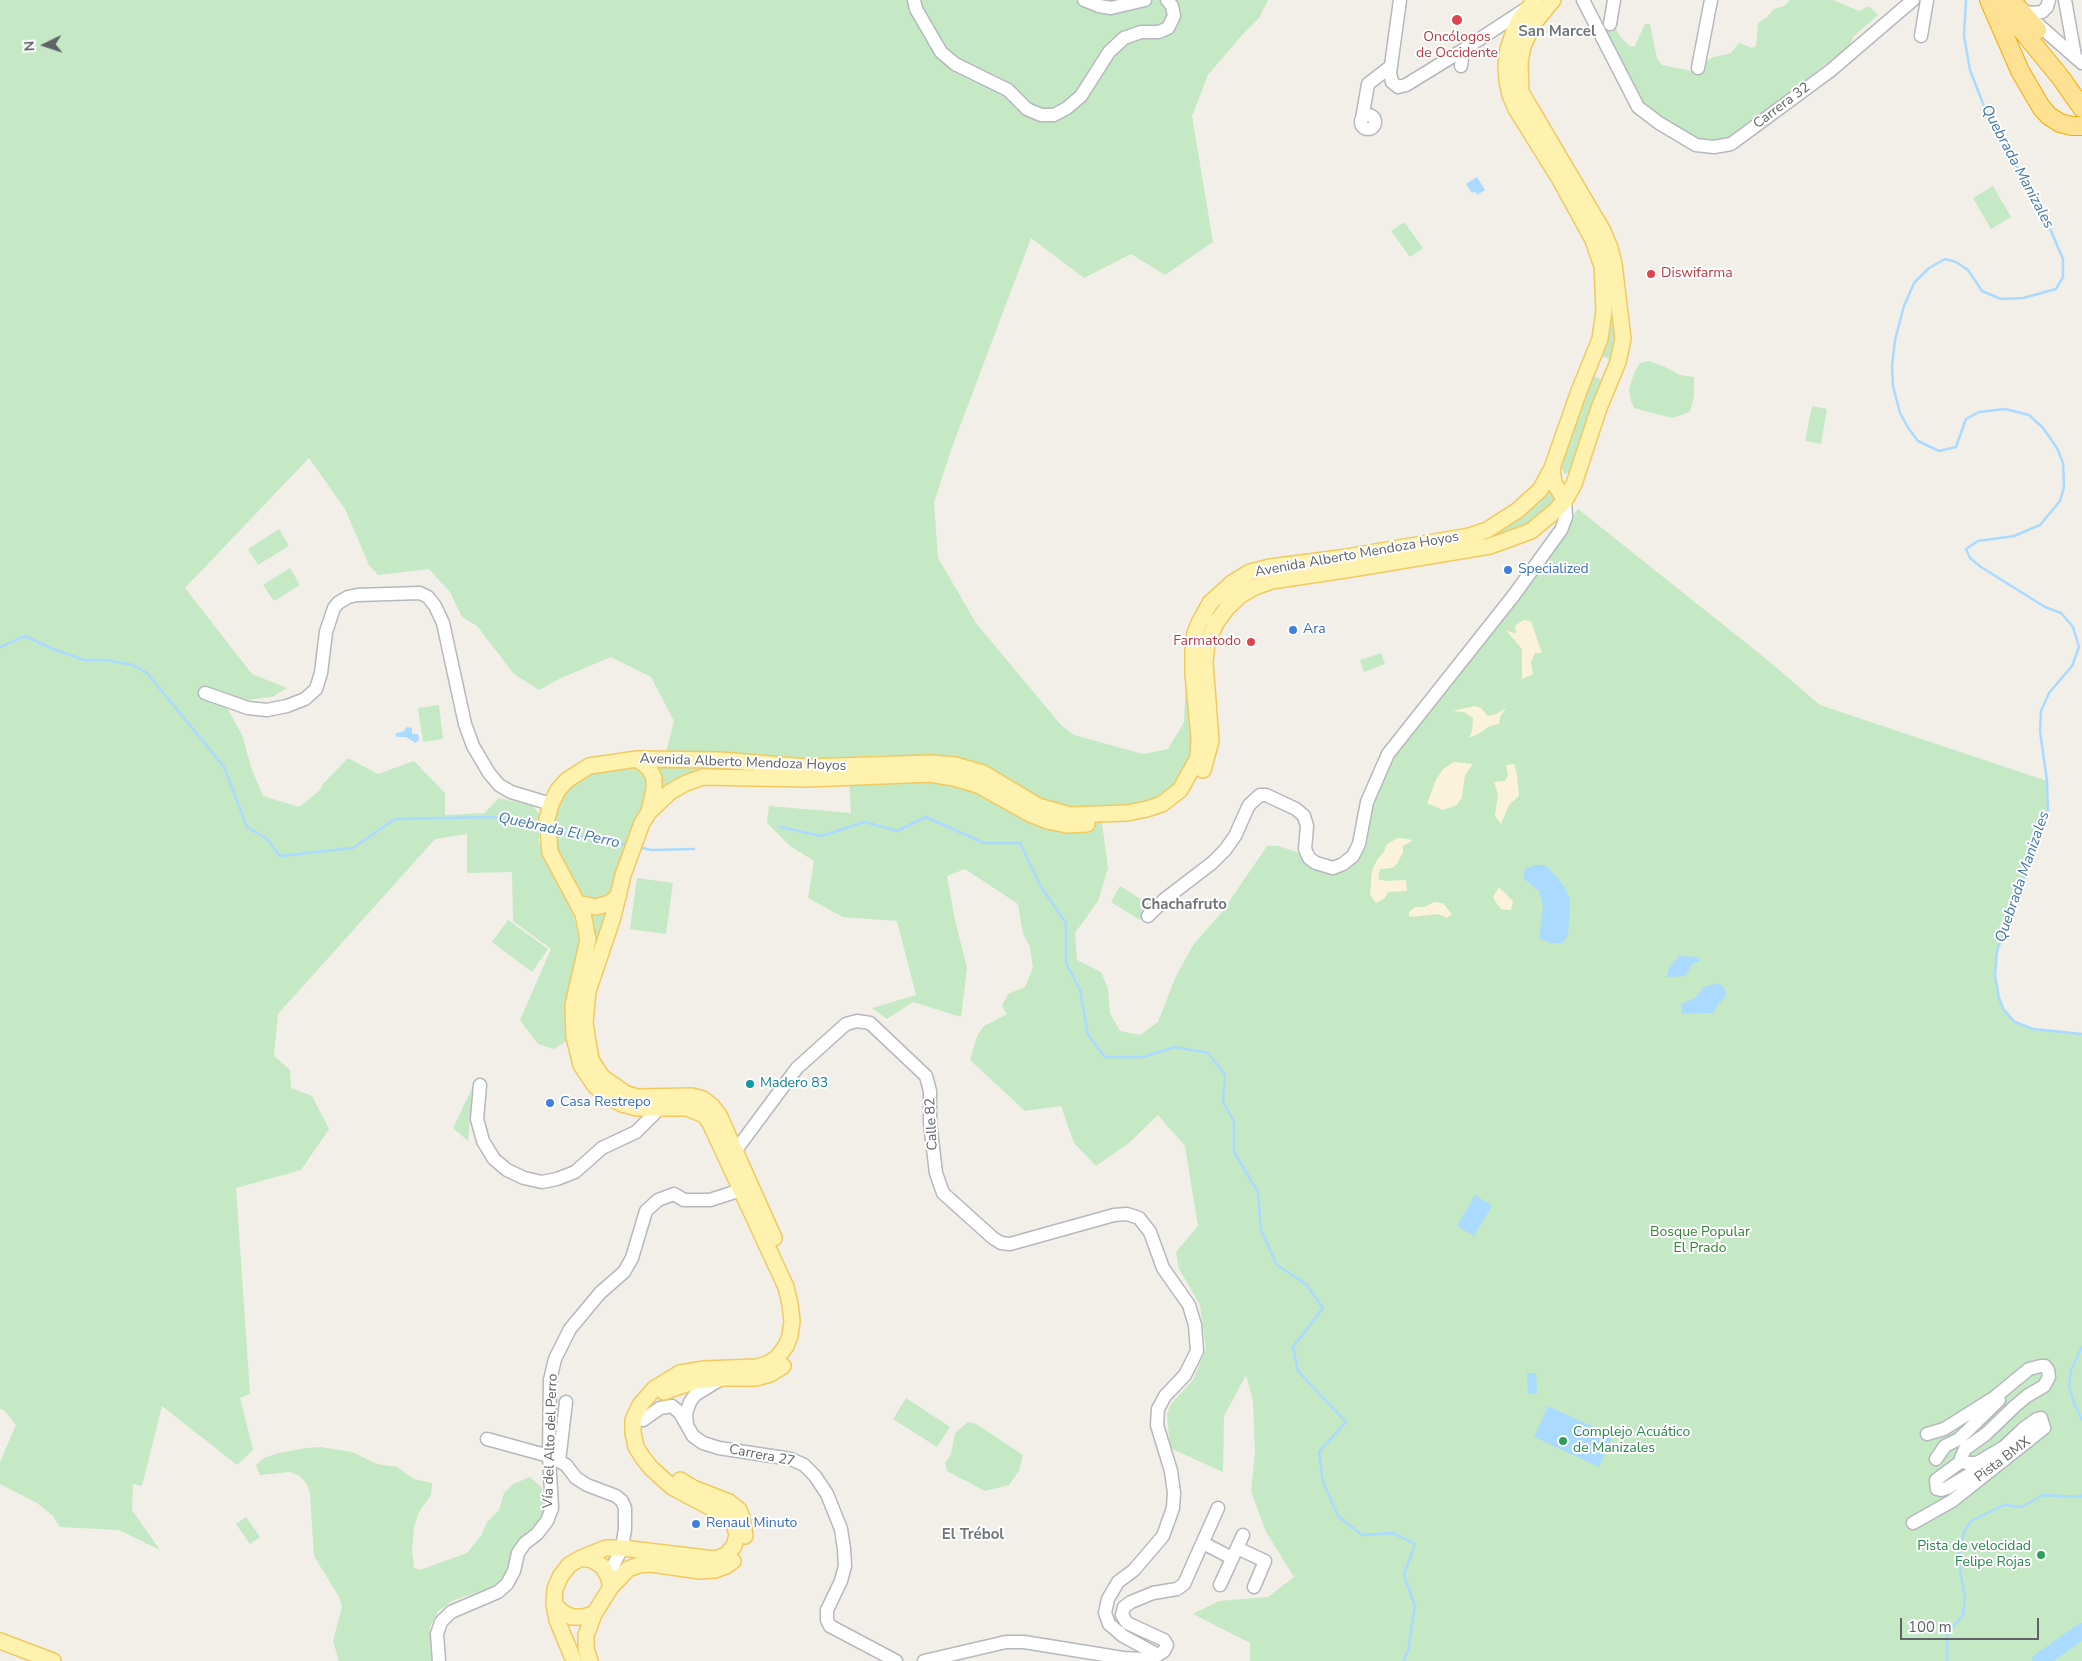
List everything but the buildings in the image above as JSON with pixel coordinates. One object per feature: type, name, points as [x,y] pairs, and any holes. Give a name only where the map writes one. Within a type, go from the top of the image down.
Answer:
[{"type":"highway","points":[[1991,0],[2016,24],[2062,78],[2082,108]]},
{"type":"highway","points":[[1991,0],[2020,71],[2042,107],[2049,116],[2060,123],[2080,126]]},
{"type":"highway","points":[[2016,6],[2082,86]]},
{"type":"main road","name":"Avenida Alberto Mendoza Hoyos","points":[[643,1420],[647,1410],[659,1395],[667,1390],[695,1381],[724,1378],[756,1378],[770,1374],[784,1366],[794,1352],[800,1322],[792,1283],[736,1150],[719,1115],[703,1099],[683,1096],[637,1097],[625,1093],[612,1086],[602,1077],[591,1060],[586,1035],[585,1008],[588,991],[619,895],[623,875],[642,824],[649,812],[670,792],[686,783],[704,777],[808,779],[930,774],[978,785],[1030,814],[1066,825],[1128,822],[1151,818],[1168,811],[1186,797],[1200,779],[1207,762],[1211,742],[1205,662],[1207,643],[1216,623],[1227,608],[1241,595],[1272,581],[1490,546],[1531,531],[1555,511],[1565,500],[1574,484],[1608,385],[1618,362],[1623,340],[1614,264],[1610,248],[1603,231],[1521,92],[1520,62],[1523,46],[1534,22],[1554,0]]},
{"type":"main road","name":"Avenida Alberto Mendoza Hoyos","points":[[549,811],[558,790],[576,772],[589,766],[637,759],[720,760],[807,767],[931,763],[955,765],[983,773],[1038,806],[1053,812],[1079,814],[1127,813],[1146,809],[1162,804],[1180,790],[1198,758],[1199,738],[1193,674],[1193,646],[1196,633],[1199,623],[1210,603],[1232,582],[1250,572],[1270,567],[1340,558],[1469,536],[1487,530],[1518,510],[1540,490],[1552,468],[1600,339],[1604,311],[1602,266],[1593,240],[1559,178],[1516,109],[1510,95],[1506,65],[1509,27],[1532,3]]},
{"type":"main road","points":[[1587,372],[1599,376],[1608,385]]},
{"type":"main road","points":[[1552,468],[1554,483],[1565,500]]},
{"type":"main road","points":[[637,759],[649,768],[654,778],[654,790],[649,812]]},
{"type":"main road","points":[[549,811],[548,840],[552,857],[577,903],[584,920],[588,940],[573,1005],[574,1037],[581,1065],[595,1086],[608,1097],[622,1104],[658,1110],[687,1108],[704,1115],[710,1123],[786,1287],[792,1321],[790,1336],[786,1346],[777,1358],[767,1364],[757,1367],[704,1369],[680,1374],[654,1389],[640,1405],[633,1420],[636,1447],[651,1468],[672,1487],[723,1514],[734,1524],[737,1535],[734,1546],[726,1555],[715,1559],[622,1548],[606,1548],[569,1565],[560,1577],[555,1589],[554,1604],[557,1620],[574,1661]]},
{"type":"main road","points":[[577,903],[596,907],[610,903],[619,895]]},
{"type":"main road","points":[[590,1661],[586,1650],[586,1635],[610,1581],[628,1569],[639,1565],[651,1564],[715,1570],[726,1566],[736,1558],[744,1546],[746,1531],[738,1510],[729,1502],[693,1488],[676,1478],[659,1463],[643,1440],[643,1420]]},
{"type":"main road","points":[[581,1558],[592,1560],[602,1566],[610,1581]]},
{"type":"main road","points":[[554,1604],[562,1612],[572,1617],[594,1614]]},
{"type":"main road","points":[[0,1641],[53,1661]]},
{"type":"street","points":[[914,0],[916,9],[941,52],[955,64],[1008,90],[1027,108],[1041,115],[1054,115],[1081,96],[1109,52],[1124,38],[1141,32],[1160,32],[1168,28],[1174,16],[1172,6],[1167,0]]},
{"type":"street","points":[[1084,0],[1111,8],[1145,0]]},
{"type":"street","points":[[1400,0],[1390,70],[1392,82],[1398,87],[1406,85],[1463,50],[1509,27]]},
{"type":"street","name":"Carrera 32","points":[[1583,0],[1638,107],[1659,123],[1696,145],[1714,147],[1731,144],[1830,70],[1914,0]]},
{"type":"street","points":[[1610,24],[1614,0]]},
{"type":"street","points":[[1698,68],[1711,0]]},
{"type":"street","points":[[1921,36],[1927,0]]},
{"type":"street","points":[[2016,6],[2032,13],[2042,12],[2047,7],[2049,0]]},
{"type":"street","points":[[2065,0],[2079,60]]},
{"type":"street","points":[[2016,6],[2079,60]]},
{"type":"street","points":[[1461,66],[1463,50]]},
{"type":"street","points":[[1368,120],[1366,88],[1371,81],[1390,70]]},
{"type":"street","points":[[1148,916],[1165,899],[1212,863],[1225,850],[1235,836],[1249,805],[1260,794],[1296,808],[1304,816],[1307,826],[1305,849],[1309,858],[1316,863],[1333,868],[1343,864],[1353,856],[1359,844],[1367,802],[1388,754],[1514,594],[1561,530],[1566,517],[1565,500]]},
{"type":"street","points":[[205,693],[242,706],[267,710],[287,706],[305,699],[316,689],[321,673],[326,632],[338,602],[357,595],[420,593],[428,597],[444,623],[465,724],[473,746],[489,773],[499,785],[549,811]]},
{"type":"street","name":"Calle 82","points":[[736,1150],[797,1068],[846,1024],[857,1021],[870,1023],[926,1076],[930,1091],[930,1123],[936,1173],[943,1192],[993,1238],[1001,1243],[1010,1244],[1114,1215],[1127,1214],[1139,1218],[1150,1232],[1163,1268],[1189,1305],[1196,1325],[1197,1351],[1185,1375],[1165,1396],[1158,1409],[1157,1425],[1171,1471],[1174,1493],[1173,1508],[1163,1536],[1134,1570],[1118,1582],[1108,1599],[1105,1613],[1109,1624],[1124,1636],[1158,1655]]},
{"type":"street","points":[[480,1085],[477,1118],[483,1140],[494,1158],[507,1170],[524,1178],[542,1182],[575,1172],[602,1148],[636,1132],[658,1110]]},
{"type":"street","name":"Vía del Alto del Perro","points":[[439,1661],[437,1634],[441,1622],[451,1612],[498,1592],[507,1584],[514,1572],[518,1553],[525,1543],[537,1534],[547,1521],[552,1508],[554,1458],[550,1380],[555,1359],[570,1329],[600,1293],[624,1272],[632,1258],[646,1211],[658,1200],[674,1194],[684,1200],[710,1200],[741,1190]]},
{"type":"street","name":"Pista BMX","points":[[1927,1434],[1944,1429],[2008,1387],[2029,1369],[2045,1366],[2049,1377],[2044,1386],[2027,1396],[1986,1434],[1966,1449],[1961,1458],[1966,1463],[1977,1463],[2004,1447]]},
{"type":"street","points":[[687,1427],[686,1413],[695,1395],[724,1378]]},
{"type":"street","name":"Pista BMX","points":[[1936,1459],[1945,1446],[1959,1438],[2001,1398],[2008,1387]]},
{"type":"street","points":[[554,1458],[566,1402]]},
{"type":"street","name":"Carrera 27","points":[[643,1420],[660,1408],[672,1406],[680,1413],[693,1436],[703,1443],[719,1448],[791,1459],[804,1464],[815,1476],[841,1528],[845,1566],[841,1581],[827,1610],[827,1620],[830,1626],[896,1661]]},
{"type":"street","name":"Pista BMX","points":[[1913,1523],[1952,1501],[1974,1482],[2040,1433],[2044,1428],[2041,1418],[2022,1429],[1982,1467],[1947,1488],[1937,1489],[1936,1480],[1963,1460]]},
{"type":"street","points":[[487,1439],[554,1458],[566,1465],[576,1478],[587,1485],[616,1496],[622,1501],[625,1508],[625,1529],[622,1548],[610,1581]]},
{"type":"street","points":[[924,1661],[1006,1642],[1024,1642],[1123,1658],[1142,1659],[1158,1655],[1164,1651],[1167,1645],[1164,1640],[1127,1623],[1122,1615],[1124,1607],[1153,1593],[1177,1589],[1184,1584],[1218,1508]]},
{"type":"street","points":[[606,1548],[625,1529]]},
{"type":"street","points":[[1220,1585],[1243,1535]]},
{"type":"street","points":[[1202,1543],[1265,1561],[1254,1587]]},
{"type":"street","points":[[983,1648],[997,1654]]},
{"type":"green space","points":[[0,0],[1268,0],[1259,18],[1208,75],[1192,116],[1213,242],[1165,275],[1131,254],[1084,278],[1031,238],[951,450],[934,503],[938,558],[976,623],[1061,725],[1074,735],[1143,754],[1168,749],[1184,722],[1186,681],[1197,712],[1198,758],[1162,804],[1070,815],[931,763],[884,755],[849,758],[807,767],[665,756],[674,721],[651,677],[611,657],[561,678],[539,690],[514,674],[477,626],[462,617],[450,592],[429,569],[378,575],[369,565],[345,509],[309,458],[185,588],[252,674],[287,688],[272,697],[247,700],[204,686],[199,698],[227,708],[242,735],[252,770],[263,796],[299,807],[319,791],[323,784],[348,758],[378,774],[414,761],[445,793],[445,815],[484,813],[499,798],[533,806],[539,814],[539,842],[574,917],[580,944],[566,998],[567,1041],[554,1049],[538,1044],[520,1020],[551,949],[513,921],[512,872],[467,873],[467,834],[435,839],[278,1014],[274,1056],[290,1070],[291,1088],[312,1096],[329,1129],[301,1170],[236,1188],[250,1394],[240,1398],[253,1450],[237,1465],[162,1406],[142,1486],[133,1484],[132,1510],[160,1550],[119,1530],[60,1527],[53,1516],[37,1503],[0,1484],[0,1462],[16,1425],[4,1410],[0,1409]]},
{"type":"green space","points":[[1790,0],[1833,0],[1859,11],[1869,6],[1878,15],[1853,37],[1850,45],[1742,130],[1725,139],[1707,142],[1688,134],[1640,102],[1604,35],[1604,20],[1610,27],[1614,24],[1619,35],[1630,47],[1635,46],[1645,24],[1650,24],[1657,59],[1662,65],[1691,71],[1700,69],[1706,61],[1714,57],[1731,53],[1739,43],[1752,48],[1756,46],[1758,23],[1766,18],[1774,9],[1784,6]]},
{"type":"green space","points":[[1993,186],[2011,217],[1991,229],[1973,198]]},
{"type":"green space","points":[[1404,222],[1423,248],[1410,257],[1391,231]]},
{"type":"green space","points":[[1611,288],[1617,331],[1611,362],[1607,358],[1598,355],[1612,320]]},
{"type":"green space","points":[[1649,361],[1680,375],[1694,377],[1694,396],[1690,412],[1672,418],[1634,408],[1629,390],[1634,373],[1640,363]]},
{"type":"green space","points":[[1590,377],[1598,377],[1601,381],[1585,433],[1569,472],[1565,474],[1561,468],[1562,460],[1574,433],[1573,421]]},
{"type":"green space","points":[[1812,406],[1827,409],[1821,444],[1805,441]]},
{"type":"green space","points":[[1552,483],[1562,498],[1526,527],[1505,535],[1469,537],[1509,524],[1522,517],[1539,503]]},
{"type":"green space","name":"Bosque Popular El Prado","points":[[1578,509],[1765,658],[1820,705],[2047,781],[2048,811],[1997,951],[1995,975],[1999,998],[2005,1010],[2015,1022],[2033,1029],[2082,1034],[2082,1661],[1250,1661],[1250,1643],[1193,1614],[1219,1601],[1268,1597],[1294,1577],[1266,1532],[1251,1491],[1255,1452],[1253,1401],[1246,1375],[1224,1416],[1223,1472],[1170,1448],[1167,1414],[1171,1404],[1193,1380],[1206,1349],[1200,1305],[1179,1269],[1176,1252],[1198,1226],[1185,1146],[1158,1115],[1129,1143],[1096,1166],[1074,1143],[1061,1106],[1025,1111],[970,1060],[977,1036],[984,1026],[1007,1014],[1002,1006],[1008,994],[1025,987],[1033,968],[1030,947],[1023,934],[1018,904],[965,869],[947,876],[955,920],[967,968],[961,1017],[913,1002],[887,1019],[872,1008],[916,995],[897,921],[843,917],[808,898],[814,861],[790,846],[767,823],[769,806],[851,813],[849,777],[954,778],[1067,825],[1102,823],[1108,868],[1098,901],[1075,933],[1077,960],[1101,972],[1108,989],[1110,1013],[1120,1031],[1140,1035],[1158,1022],[1176,976],[1194,944],[1222,912],[1267,846],[1278,846],[1297,852],[1315,868],[1358,859],[1367,843],[1371,807],[1384,775],[1417,724]]},
{"type":"green space","points":[[279,529],[289,546],[258,565],[248,549]]},
{"type":"green space","points":[[290,568],[300,585],[274,601],[263,585]]},
{"type":"green space","points":[[1381,653],[1385,664],[1364,672],[1360,660]]},
{"type":"green space","points":[[439,705],[443,739],[423,742],[418,708]]},
{"type":"green space","points":[[652,764],[703,765],[796,773],[742,771],[658,796]]},
{"type":"green space","points":[[640,765],[650,779],[649,792],[626,848],[610,897],[595,904],[581,899],[553,845],[554,813],[560,796],[588,771]]},
{"type":"green space","points":[[637,878],[673,883],[666,934],[630,929]]},
{"type":"green space","points":[[1120,886],[1150,905],[1140,920],[1111,902]]},
{"type":"green space","points":[[611,906],[595,952],[592,930],[586,909]]},
{"type":"green space","points":[[508,920],[548,949],[532,972],[492,942]]},
{"type":"green space","points":[[472,1088],[468,1141],[453,1128]]},
{"type":"green space","points":[[906,1398],[950,1427],[937,1447],[893,1419]]},
{"type":"green space","points":[[968,1422],[976,1424],[1023,1455],[1019,1471],[1009,1485],[985,1491],[947,1471],[945,1463],[951,1454],[955,1433]]},
{"type":"green space","points":[[321,1447],[352,1452],[377,1464],[397,1467],[414,1479],[432,1483],[431,1495],[419,1512],[414,1527],[412,1550],[414,1568],[420,1570],[467,1553],[481,1536],[487,1522],[499,1510],[504,1493],[513,1484],[530,1477],[541,1487],[545,1513],[538,1523],[518,1541],[513,1552],[510,1568],[504,1578],[494,1587],[454,1600],[438,1611],[430,1627],[430,1645],[433,1661],[339,1661],[333,1641],[342,1607],[339,1597],[314,1556],[310,1494],[307,1484],[300,1476],[290,1472],[260,1475],[256,1465],[264,1458],[279,1453]]},
{"type":"green space","points":[[246,1517],[260,1537],[250,1544],[236,1524]]},
{"type":"sand","points":[[1523,620],[1531,621],[1542,653],[1535,653],[1531,662],[1533,674],[1522,679],[1522,649],[1506,630],[1516,634],[1515,626]]},
{"type":"sand","points":[[1475,706],[1481,708],[1488,716],[1494,715],[1506,708],[1500,717],[1499,724],[1490,726],[1469,738],[1472,731],[1473,718],[1464,712],[1452,711]]},
{"type":"sand","points":[[1454,762],[1473,764],[1465,775],[1462,797],[1457,805],[1443,810],[1427,803],[1436,780],[1443,769]]},
{"type":"sand","points":[[1514,764],[1519,796],[1509,805],[1501,824],[1495,816],[1498,794],[1494,782],[1505,781],[1508,775],[1506,765]]},
{"type":"sand","points":[[1398,838],[1413,840],[1403,846],[1403,852],[1397,864],[1392,868],[1380,869],[1378,879],[1385,881],[1406,880],[1407,891],[1388,892],[1384,899],[1376,903],[1370,895],[1372,870],[1387,844]]},
{"type":"sand","points":[[1499,887],[1513,901],[1511,910],[1501,909],[1495,901],[1493,897]]},
{"type":"sand","points":[[1434,902],[1443,903],[1452,914],[1447,918],[1438,914],[1409,917],[1409,912],[1415,907],[1424,907]]},
{"type":"water","points":[[1477,177],[1485,190],[1477,195],[1475,191],[1472,193],[1466,184]]},
{"type":"water","points":[[407,727],[412,728],[412,734],[418,734],[419,740],[415,743],[406,737],[397,737],[395,734],[404,731]]},
{"type":"water","points":[[1535,865],[1545,865],[1557,877],[1565,888],[1570,900],[1568,935],[1563,943],[1552,943],[1539,939],[1543,906],[1539,891],[1523,878],[1525,869]]},
{"type":"water","points":[[1679,956],[1700,958],[1698,962],[1692,964],[1686,976],[1667,977],[1669,968]]},
{"type":"water","points":[[1718,983],[1724,987],[1726,996],[1713,1013],[1682,1014],[1681,1004],[1695,998],[1704,987]]},
{"type":"water","points":[[1475,1195],[1492,1206],[1474,1236],[1457,1226]]},
{"type":"water","points":[[1527,1373],[1536,1373],[1537,1393],[1528,1394]]},
{"type":"water","points":[[1548,1406],[1613,1436],[1599,1467],[1534,1437]]},
{"type":"waterway","name":"Quebrada Manizales","points":[[1966,0],[1964,36],[1970,70],[1989,119],[2042,210],[2063,259],[2063,277],[2056,289],[2023,298],[2001,299],[1982,291],[1968,270],[1956,262],[1945,259],[1929,268],[1914,283],[1904,306],[1895,340],[1892,366],[1893,386],[1900,413],[1909,429],[1918,441],[1939,451],[1956,447],[1966,419],[1979,412],[2005,409],[2029,415],[2043,428],[2057,448],[2063,463],[2064,487],[2060,501],[2040,525],[2014,536],[1978,541],[1966,549],[1970,558],[1981,567],[2045,607],[2061,613],[2073,627],[2079,647],[2072,666],[2049,693],[2041,711],[2040,731],[2047,781],[2048,811],[1997,951],[1995,975],[1999,998],[2004,1010],[2015,1022],[2033,1029],[2082,1034]]},
{"type":"waterway","name":"Quebrada El Perro","points":[[0,647],[25,636],[84,660],[107,660],[133,665],[147,673],[224,767],[247,827],[267,839],[280,856],[353,848],[395,819],[494,817],[543,829]]},
{"type":"waterway","name":"Quebrada El Perro","points":[[781,827],[821,836],[865,822],[897,831],[926,817],[984,843],[1020,843],[1041,887],[1066,923],[1066,963],[1080,990],[1088,1035],[1105,1057],[1143,1057],[1175,1047],[1208,1053],[1225,1075],[1223,1101],[1234,1122],[1234,1152],[1258,1192],[1261,1230],[1277,1265],[1306,1284],[1323,1308],[1293,1347],[1298,1371],[1346,1422],[1319,1452],[1323,1482],[1338,1516],[1362,1535],[1393,1533],[1415,1544],[1404,1575],[1415,1606],[1408,1651],[1403,1661]]},
{"type":"waterway","name":"Quebrada El Perro","points":[[553,831],[629,845]]},
{"type":"waterway","name":"Quebrada El Perro","points":[[639,847],[651,850],[694,849]]},
{"type":"waterway","name":"Quebrada Manizales","points":[[2082,1347],[2071,1370],[2069,1386],[2082,1420]]},
{"type":"waterway","name":"Quebrada Manizales","points":[[1947,1661],[1947,1634],[1963,1615],[1965,1598],[1958,1559],[1964,1532],[1971,1521],[2004,1505],[2022,1507],[2043,1495],[2080,1497],[2082,1495]]},
{"type":"waterway","points":[[2040,1661],[2082,1631]]},
{"type":"place","name":"Oncólogos de Occidente","points":[[1457,20]]},
{"type":"place","name":"Diswifarma","points":[[1651,274]]},
{"type":"place","name":"Specialized","points":[[1508,570]]},
{"type":"place","name":"Ara","points":[[1293,630]]},
{"type":"place","name":"Farmatodo","points":[[1251,642]]},
{"type":"place","name":"Madero 83","points":[[750,1084]]},
{"type":"place","name":"Casa Restrepo","points":[[550,1103]]},
{"type":"place","name":"Complejo Acuático de Manizales","points":[[1563,1441]]},
{"type":"place","name":"Renaul Minuto","points":[[696,1524]]},
{"type":"place","name":"Pista de velocidad Felipe Rojas","points":[[2041,1555]]},
{"type":"district","name":"San Marcel","points":[[1557,32]]},
{"type":"district","name":"Chachafruto","points":[[1184,905]]},
{"type":"district","name":"El Trébol","points":[[973,1535]]}]
